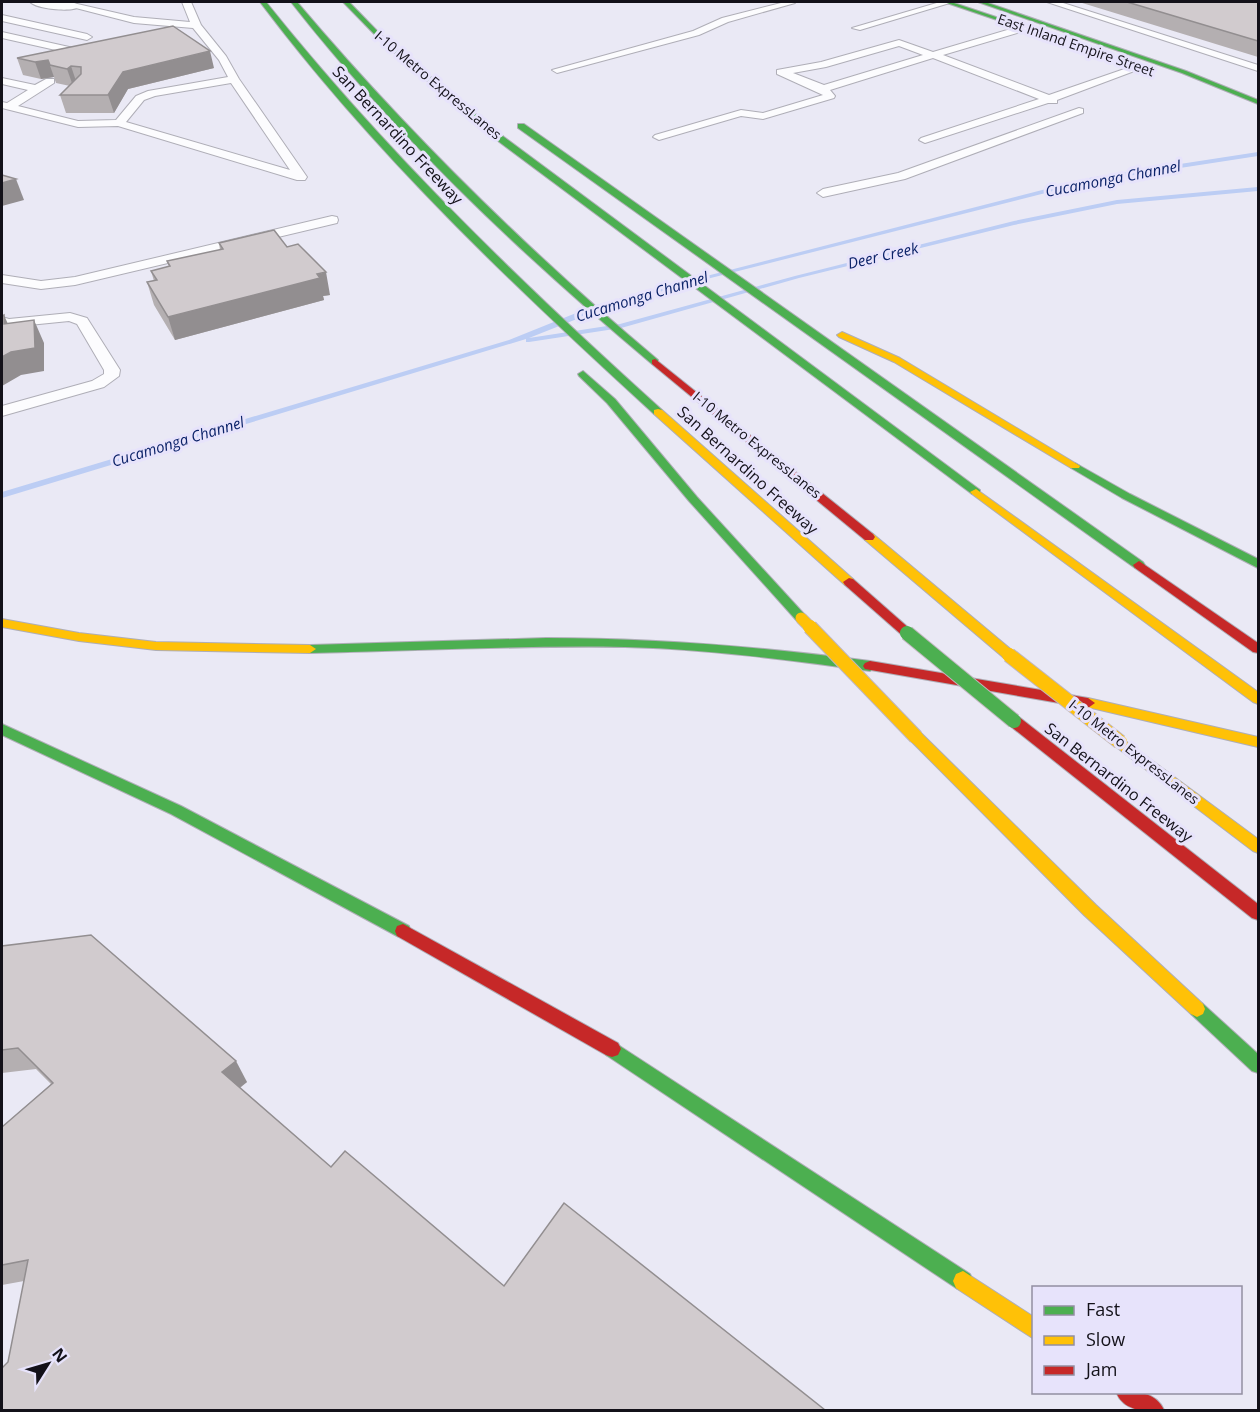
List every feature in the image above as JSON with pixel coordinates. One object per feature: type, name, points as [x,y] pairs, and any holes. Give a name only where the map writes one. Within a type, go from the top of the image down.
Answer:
[{"type":"main road","name":"San Bernardino Freeway","points":[[263,2],[294,44],[358,120],[424,190],[589,351],[908,633],[1014,721],[1258,913]]},
{"type":"main road","name":"I-10 Metro ExpressLanes","points":[[294,2],[375,97],[466,191],[631,342],[762,447],[1009,655],[1258,847]]},
{"type":"main road","name":"I-10 Metro ExpressLanes","points":[[346,2],[385,42],[501,139],[1258,699]]},
{"type":"main road","name":"East Inland Empire Street","points":[[947,2],[1140,67],[1172,77],[1207,84]]},
{"type":"main road","name":"East Inland Empire Street","points":[[981,2],[1184,72],[1207,84],[1258,102]]},
{"type":"main road","points":[[508,116],[1258,649]]},
{"type":"main road","points":[[424,190],[430,217]]},
{"type":"main road","points":[[769,302],[897,360],[1107,485],[1258,564]]},
{"type":"main road","points":[[577,368],[611,401],[693,499],[801,618],[916,737],[1090,910],[1258,1065]]},
{"type":"main road","points":[[2,623],[81,639],[223,651],[624,643],[793,655],[1005,687],[1115,707],[1258,742]]},
{"type":"main road","points":[[2,729],[176,810],[357,906],[598,1040],[1032,1328]]},
{"type":"main road","points":[[1129,1394],[1153,1410]]},
{"type":"street","points":[[37,2],[73,6]]},
{"type":"lane","points":[[5,106],[52,113],[78,124],[118,123],[301,177],[234,79],[231,68],[209,45],[196,25],[187,2]]},
{"type":"lane","points":[[857,28],[947,2]]},
{"type":"lane","points":[[1052,2],[1258,68]]},
{"type":"lane","points":[[557,70],[696,33],[725,20],[790,3]]},
{"type":"lane","points":[[73,6],[173,26],[196,25]]},
{"type":"lane","points":[[73,6],[87,37],[81,64]]},
{"type":"lane","points":[[2,18],[87,37],[98,45]]},
{"type":"lane","points":[[160,36],[173,26]]},
{"type":"lane","points":[[823,89],[1024,28]]},
{"type":"lane","points":[[2,35],[87,37]]},
{"type":"lane","points":[[659,137],[741,113],[763,116],[830,96],[823,89],[781,72],[822,65],[899,43],[1079,111],[901,176],[823,193]]},
{"type":"lane","points":[[925,140],[1140,67]]},
{"type":"lane","points":[[118,123],[140,98],[152,93],[234,79]]},
{"type":"lane","points":[[2,81],[37,89]]},
{"type":"lane","points":[[5,106],[50,81]]},
{"type":"lane","points":[[986,120],[1018,133]]},
{"type":"lane","points":[[2,279],[40,285],[75,281],[332,220]]},
{"type":"lane","points":[[2,294],[23,283]]},
{"type":"lane","points":[[2,321],[9,323],[70,317],[82,321],[112,370],[111,376],[98,384],[2,411]]},
{"type":"building","points":[[1127,2],[1258,2],[1258,41]]},
{"type":"building","points":[[173,26],[210,51],[123,72],[108,95],[60,95],[81,74],[81,67],[71,66],[67,69],[50,65],[48,60],[35,62],[17,58]]},
{"type":"building","points":[[2,175],[16,179],[2,183]]},
{"type":"building","points":[[274,230],[287,247],[298,244],[326,272],[317,274],[320,278],[168,317],[147,282],[157,280],[151,271],[170,266],[167,261],[223,249],[219,243]]},
{"type":"building","points":[[4,315],[4,324],[34,320],[35,348],[11,352],[2,357],[2,316]]},
{"type":"building","points":[[91,935],[236,1061],[222,1072],[331,1167],[345,1151],[504,1286],[564,1203],[825,1410],[2,1410],[2,1368],[8,1362],[28,1260],[2,1265],[2,1127],[53,1083],[18,1048],[2,1050],[2,946]]},
{"type":"waterway","name":"Cucamonga Channel","points":[[2,495],[512,342],[599,307],[685,283],[1089,180],[1258,154]]},
{"type":"waterway","name":"Deer Creek","points":[[529,340],[621,326],[797,277],[1014,223],[1117,202],[1258,189]]},
{"type":"traffic: fast","points":[[263,2],[307,58],[401,165],[501,266],[658,412]]},
{"type":"traffic: fast","points":[[294,2],[377,99],[465,191],[558,279],[655,362]]},
{"type":"traffic: fast","points":[[346,2],[385,42],[501,139],[976,492]]},
{"type":"traffic: fast","points":[[947,2],[999,19]]},
{"type":"traffic: fast","points":[[981,2],[1184,72],[1258,102]]},
{"type":"traffic: fast","points":[[521,126],[1139,565]]},
{"type":"traffic: fast","points":[[583,374],[611,401],[693,499],[801,618]]},
{"type":"traffic: fast","points":[[1075,466],[1126,496],[1258,564]]},
{"type":"traffic: fast","points":[[907,633],[1014,721]]},
{"type":"traffic: fast","points":[[310,649],[507,643],[625,643],[748,651],[870,666]]},
{"type":"traffic: fast","points":[[2,729],[176,810],[403,931]]},
{"type":"traffic: fast","points":[[1197,1009],[1258,1065]]},
{"type":"traffic: fast","points":[[612,1049],[963,1281]]},
{"type":"traffic: slow","points":[[842,335],[897,360],[1075,466]]},
{"type":"traffic: slow","points":[[658,412],[849,582]]},
{"type":"traffic: slow","points":[[976,492],[1258,699]]},
{"type":"traffic: slow","points":[[869,537],[1009,655]]},
{"type":"traffic: slow","points":[[801,618],[916,737]]},
{"type":"traffic: slow","points":[[2,623],[79,637],[156,646],[310,649]]},
{"type":"traffic: slow","points":[[1009,655],[1120,742]]},
{"type":"traffic: slow","points":[[1088,703],[1258,742]]},
{"type":"traffic: slow","points":[[916,737],[1090,910],[1197,1009]]},
{"type":"traffic: slow","points":[[1120,742],[1258,847]]},
{"type":"traffic: slow","points":[[963,1281],[1032,1328]]},
{"type":"traffic: jam","points":[[655,362],[869,537]]},
{"type":"traffic: jam","points":[[1139,565],[1258,649]]},
{"type":"traffic: jam","points":[[849,582],[907,633]]},
{"type":"traffic: jam","points":[[870,666],[1088,703]]},
{"type":"traffic: jam","points":[[1014,721],[1258,913]]},
{"type":"traffic: jam","points":[[403,931],[612,1049]]},
{"type":"traffic: jam","points":[[1129,1394],[1153,1410]]}]
